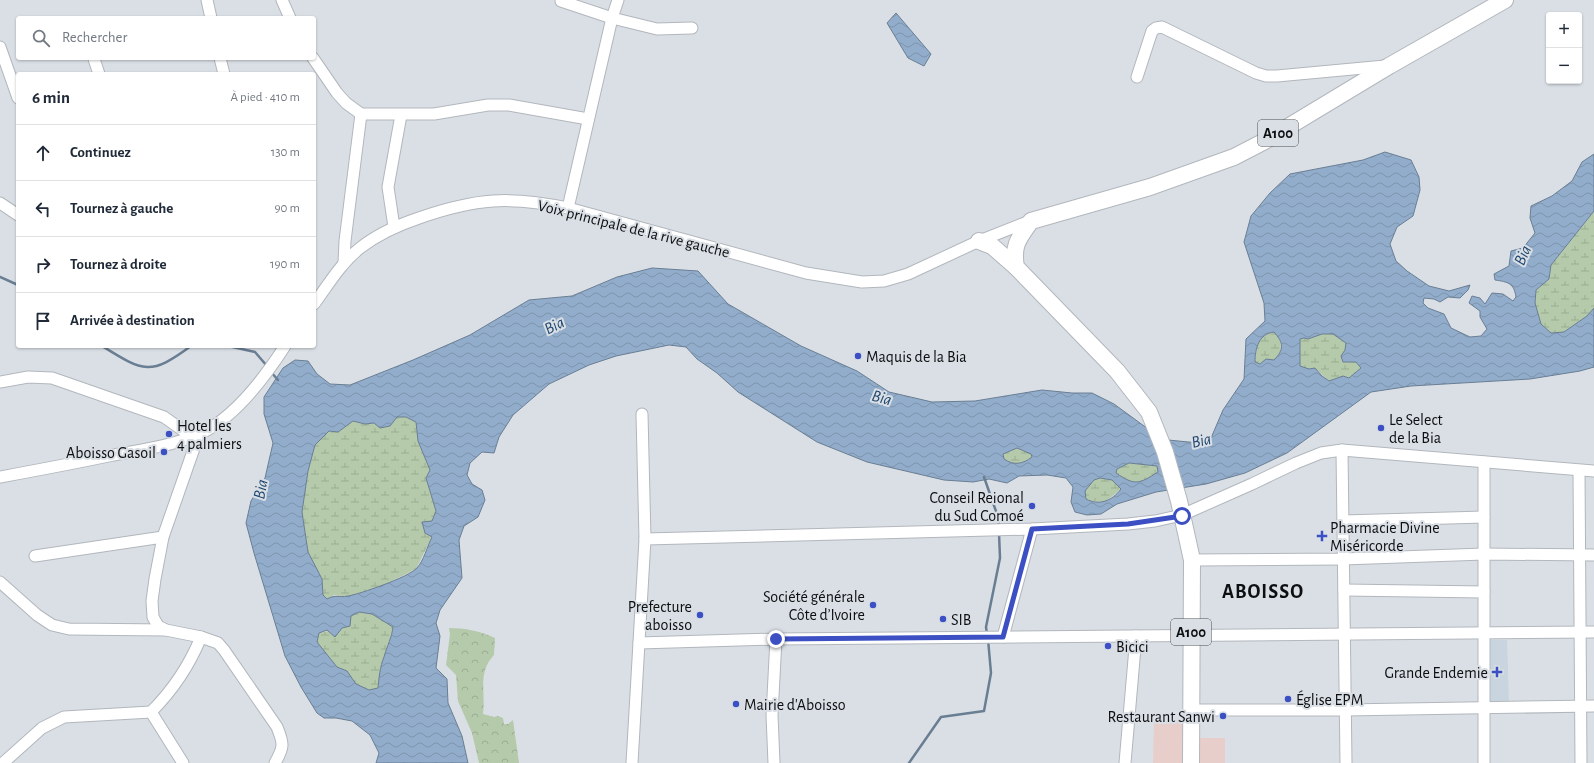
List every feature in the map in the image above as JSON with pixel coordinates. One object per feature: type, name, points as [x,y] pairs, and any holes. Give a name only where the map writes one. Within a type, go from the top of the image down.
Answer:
[{"type":"highway","name":"A100","points":[[1031,221],[1150,187],[1234,157],[1505,0]]},
{"type":"highway","points":[[1016,267],[1014,254],[1016,244],[1031,221]]},
{"type":"highway","points":[[979,241],[995,248],[1016,267]]},
{"type":"highway","name":"A100","points":[[1016,267],[1118,371],[1149,412],[1165,452],[1192,560],[1190,763]]},
{"type":"street","points":[[208,0],[212,16]]},
{"type":"street","points":[[282,0],[289,16]]},
{"type":"street","points":[[568,208],[612,18],[618,0]]},
{"type":"street","points":[[561,1],[612,18],[657,29],[692,28]]},
{"type":"street","points":[[1137,77],[1152,31],[1156,28],[1162,27],[1256,73],[1266,76],[1390,66]]},
{"type":"street","points":[[0,47],[16,92]]},
{"type":"street","points":[[94,60],[98,72]]},
{"type":"street","points":[[220,60],[224,72]]},
{"type":"street","points":[[314,60],[337,93],[346,103],[361,114],[434,114],[488,105],[509,105],[588,119]]},
{"type":"street","points":[[344,263],[345,241],[361,114]]},
{"type":"street","points":[[394,227],[388,187],[401,115]]},
{"type":"street","name":"Voix principale de la rive gauche","points":[[316,301],[344,263],[360,248],[394,227],[444,209],[476,202],[508,200],[538,202],[568,208],[806,273],[862,282],[884,281],[908,274],[979,241],[1031,221]]},
{"type":"street","points":[[0,203],[16,215]]},
{"type":"street","points":[[0,477],[158,447],[195,435],[216,424],[234,409],[252,390],[284,348]]},
{"type":"street","points":[[0,382],[28,377],[52,378],[164,417],[195,435]]},
{"type":"street","points":[[632,763],[645,540],[642,414]]},
{"type":"street","points":[[166,630],[158,626],[153,617],[152,601],[155,579],[163,537],[195,435]]},
{"type":"street","points":[[1342,450],[1346,763]]},
{"type":"street","points":[[645,540],[1032,529],[1128,524],[1252,484],[1296,462],[1321,453],[1342,450],[1593,470]]},
{"type":"street","points":[[1484,462],[1484,763]]},
{"type":"street","points":[[1579,470],[1581,763]]},
{"type":"street","points":[[1342,521],[1484,517]]},
{"type":"street","points":[[1003,637],[1032,529]]},
{"type":"street","points":[[35,556],[163,537]]},
{"type":"street","points":[[1192,560],[1343,559],[1484,554],[1594,554]]},
{"type":"street","points":[[0,582],[37,615],[52,626],[69,629],[166,630],[201,637],[218,643],[277,727],[283,741],[283,750],[275,763]]},
{"type":"street","points":[[1344,590],[1484,592]]},
{"type":"street","points":[[639,643],[776,639],[1136,636],[1191,637],[1484,632],[1594,632]]},
{"type":"street","points":[[1126,763],[1136,636]]},
{"type":"street","points":[[3,763],[42,728],[64,716],[151,712],[163,700],[194,654],[201,637]]},
{"type":"street","points":[[774,763],[772,715],[776,639]]},
{"type":"street","points":[[1191,710],[1345,710],[1594,706]]},
{"type":"street","points":[[151,712],[183,763]]},
{"type":"shaded area","name":"Grande Endemie","points":[[1486,640],[1507,640],[1509,704],[1488,705]]},
{"type":"shaded area","points":[[1154,718],[1184,719],[1184,763],[1153,763]]},
{"type":"shaded area","points":[[1195,738],[1225,738],[1225,763],[1195,763]]},
{"type":"green space","points":[[1594,211],[1594,308],[1587,316],[1564,332],[1551,333],[1541,324],[1535,304],[1536,290],[1549,279],[1551,265]]},
{"type":"green space","points":[[1274,331],[1279,338],[1281,345],[1278,356],[1269,363],[1255,362],[1257,342]]},
{"type":"green space","points":[[1322,334],[1333,334],[1346,343],[1345,350],[1341,356],[1356,362],[1361,368],[1349,378],[1343,376],[1329,381],[1315,368],[1309,369],[1300,366],[1300,339],[1308,339]]},
{"type":"green space","points":[[397,417],[406,417],[416,422],[418,441],[430,470],[426,478],[436,511],[432,521],[432,537],[416,569],[384,585],[346,597],[334,595],[327,599],[323,595],[322,579],[308,552],[302,512],[308,471],[315,445],[329,431],[338,432],[353,421],[390,426]]},
{"type":"green space","points":[[1017,448],[1031,454],[1032,458],[1025,462],[1018,463],[1011,463],[1004,459],[1003,454]]},
{"type":"green space","points":[[1129,463],[1157,466],[1158,472],[1144,481],[1129,482],[1116,473],[1117,469]]},
{"type":"green space","points":[[1100,478],[1112,479],[1121,489],[1105,502],[1090,501],[1086,499],[1085,491],[1094,480]]},
{"type":"green space","points":[[359,612],[372,614],[393,627],[379,676],[378,688],[369,690],[356,684],[347,671],[337,667],[317,642],[319,633],[342,628],[351,616]]},
{"type":"green space","points":[[449,628],[472,630],[495,638],[494,655],[489,662],[484,676],[483,714],[503,718],[504,724],[508,724],[513,720],[519,763],[479,763],[472,733],[458,701],[456,675],[446,665],[450,634]]},
{"type":"water","points":[[896,13],[931,54],[924,66],[908,58],[887,23]]},
{"type":"water","name":"Bia","points":[[1385,152],[1411,160],[1419,177],[1420,190],[1413,216],[1397,227],[1390,244],[1396,261],[1407,271],[1429,286],[1449,291],[1470,285],[1468,290],[1460,298],[1448,297],[1440,302],[1434,299],[1424,298],[1423,303],[1428,308],[1444,314],[1451,328],[1470,337],[1481,336],[1487,329],[1480,317],[1480,311],[1469,303],[1472,296],[1480,298],[1485,304],[1492,293],[1503,294],[1513,301],[1516,297],[1512,286],[1510,284],[1495,280],[1494,274],[1509,266],[1511,251],[1523,248],[1535,233],[1530,218],[1531,206],[1552,196],[1572,181],[1582,162],[1594,154],[1594,211],[1551,265],[1549,279],[1536,290],[1535,303],[1541,324],[1551,333],[1564,332],[1587,316],[1594,308],[1594,367],[1580,371],[1530,379],[1411,386],[1371,392],[1287,453],[1245,473],[1206,484],[1156,492],[1117,504],[1101,514],[1087,515],[1075,512],[1071,502],[1073,487],[1066,478],[1047,475],[1019,476],[1007,483],[989,479],[973,482],[944,480],[867,462],[817,442],[738,392],[717,373],[697,359],[686,347],[669,345],[616,356],[589,365],[549,384],[513,415],[499,437],[494,453],[482,452],[470,463],[467,475],[472,484],[482,490],[485,500],[478,517],[464,526],[459,540],[462,578],[440,610],[436,623],[440,636],[436,668],[447,679],[448,703],[462,736],[468,763],[376,763],[379,753],[370,735],[352,721],[336,718],[324,718],[317,713],[301,687],[285,656],[246,523],[251,501],[265,478],[273,443],[264,414],[264,397],[283,368],[295,360],[308,361],[317,374],[330,384],[350,385],[470,335],[529,300],[572,296],[617,277],[652,268],[698,271],[728,304],[801,346],[857,371],[889,392],[932,402],[975,401],[1042,390],[1092,393],[1114,404],[1144,426],[1168,440],[1199,443],[1211,438],[1223,410],[1244,379],[1246,339],[1265,321],[1264,303],[1244,242],[1251,216],[1270,193],[1290,174],[1363,160]],"holes":[[[1274,332],[1280,340],[1282,346],[1281,350],[1274,360],[1266,359],[1260,364],[1255,362],[1257,347],[1261,339],[1269,333]],[[1322,334],[1333,334],[1346,343],[1345,350],[1341,356],[1343,362],[1356,362],[1361,368],[1349,378],[1343,376],[1329,381],[1315,368],[1309,369],[1300,366],[1300,339],[1308,339]],[[397,417],[406,417],[416,422],[418,441],[430,470],[426,478],[436,511],[432,521],[422,522],[425,533],[432,537],[422,561],[412,572],[384,585],[363,592],[327,599],[323,595],[322,579],[308,552],[302,512],[308,471],[315,445],[329,431],[338,432],[353,421],[365,424],[374,423],[380,428],[390,426]],[[1017,448],[1031,454],[1032,457],[1018,463],[1011,463],[1004,459],[1003,454]],[[1129,463],[1157,466],[1158,472],[1137,482],[1128,480],[1116,473],[1117,469]],[[1100,478],[1112,480],[1121,489],[1114,497],[1100,502],[1086,499],[1085,491],[1094,480]],[[359,612],[372,614],[393,627],[379,676],[378,688],[369,690],[356,684],[347,671],[337,667],[317,642],[319,633],[327,630],[335,637],[342,628],[350,626],[351,616]]]},
{"type":"waterway","points":[[0,277],[16,284]]},
{"type":"waterway","points":[[105,348],[128,361],[147,367],[156,366],[166,362],[188,348]]},
{"type":"waterway","points":[[237,348],[255,352],[267,366]]},
{"type":"waterway","points":[[271,372],[278,380]]},
{"type":"waterway","points":[[984,477],[998,517],[999,528]]},
{"type":"waterway","points":[[987,634],[986,627],[1000,558],[999,533]]},
{"type":"waterway","points":[[909,763],[941,717],[984,711],[991,673],[988,639]]},
{"type":"place","name":"Maquis de la Bia","points":[[858,356]]},
{"type":"place","name":"Le Select de la Bia","points":[[1381,428]]},
{"type":"place","name":"Hotel les 4 palmiers","points":[[169,434]]},
{"type":"place","name":"Aboisso Gasoil","points":[[164,452]]},
{"type":"place","name":"Conseil Reional du Sud Comoé","points":[[1032,506]]},
{"type":"place","name":"Pharmacie Divine Miséricorde","points":[[1322,536]]},
{"type":"place","name":"Société générale Côte d’Ivoire","points":[[873,605]]},
{"type":"place","name":"Prefecture aboisso","points":[[700,615]]},
{"type":"place","name":"SIB","points":[[943,619]]},
{"type":"place","name":"Bicici","points":[[1108,646]]},
{"type":"place","name":"Grande Endemie","points":[[1497,672]]},
{"type":"place","name":"Église EPM","points":[[1288,699]]},
{"type":"place","name":"Mairie d'Aboisso","points":[[736,704]]},
{"type":"place","name":"Restaurant Sanwi","points":[[1223,716]]},
{"type":"district","name":"ABOISSO","points":[[1263,591]]},
{"type":"route","points":[[776,639],[1003,637],[1032,529],[1128,524],[1182,516]]}]
